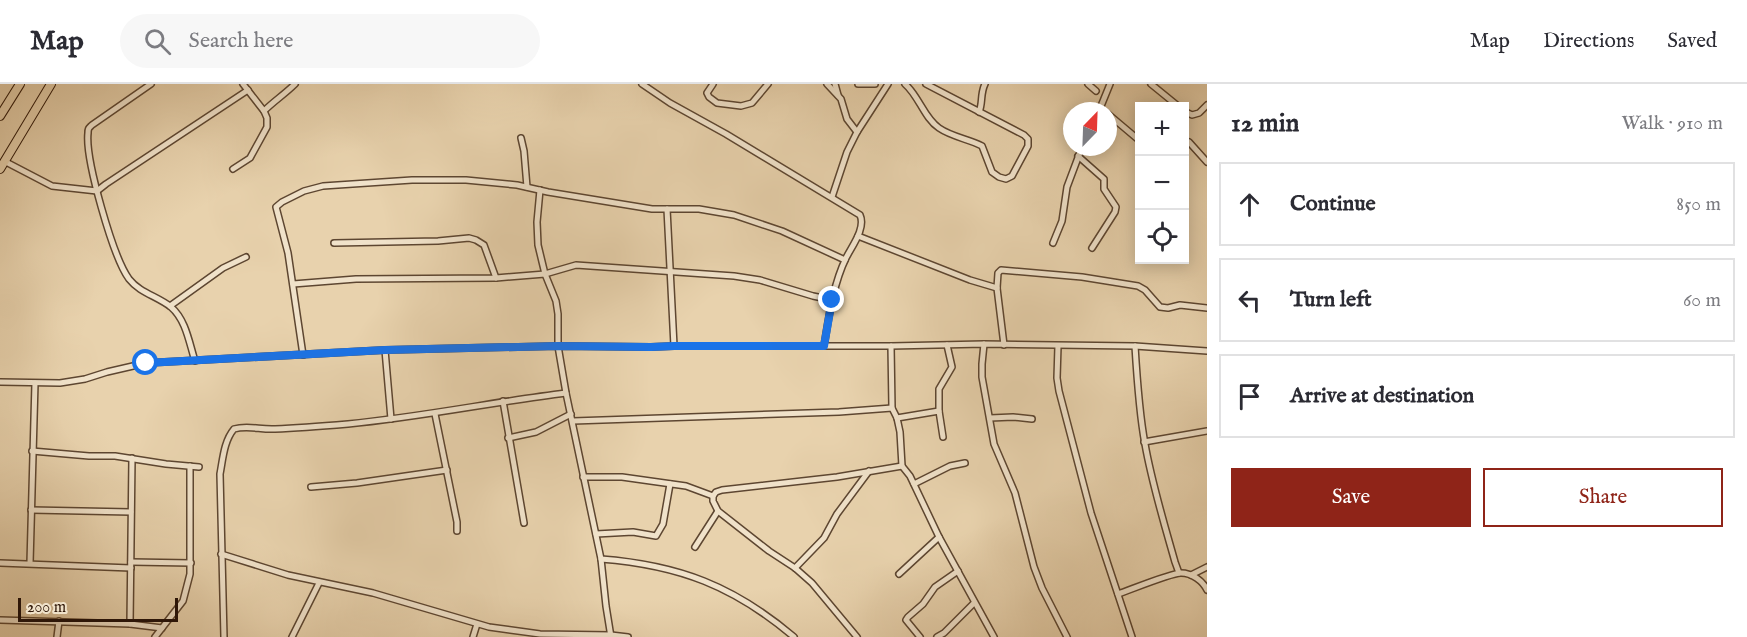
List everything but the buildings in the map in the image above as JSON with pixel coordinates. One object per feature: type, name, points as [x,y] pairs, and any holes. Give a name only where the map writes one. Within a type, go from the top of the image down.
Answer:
[{"type":"highway","points":[[0,116],[20,84]]},
{"type":"highway","points":[[2,165],[51,84]]},
{"type":"street","points":[[151,84],[89,128],[89,150],[97,191],[127,276],[141,290],[170,306],[180,317],[195,361]]},
{"type":"street","points":[[232,169],[250,158],[267,128],[264,111],[243,84]]},
{"type":"street","points":[[264,111],[295,84]]},
{"type":"street","points":[[642,84],[670,103],[860,214],[862,221],[858,236],[845,260],[832,300],[824,346]]},
{"type":"street","points":[[713,84],[707,93],[709,97],[717,103],[741,106],[752,103],[768,84]]},
{"type":"street","points":[[827,84],[843,102],[847,119],[857,132]]},
{"type":"street","points":[[836,84],[838,96]]},
{"type":"street","points":[[858,84],[875,84]]},
{"type":"street","points":[[831,197],[847,152],[857,132],[888,84]]},
{"type":"street","points":[[905,84],[911,89],[938,128],[982,146],[992,172],[1006,179],[1012,176],[1028,146],[1028,139],[926,84]]},
{"type":"street","points":[[979,112],[985,84]]},
{"type":"street","points":[[1088,84],[1096,91]]},
{"type":"street","points":[[1104,102],[1110,84]]},
{"type":"street","points":[[1151,84],[1173,102]]},
{"type":"street","points":[[2,165],[52,186],[97,191],[248,90]]},
{"type":"street","points":[[1189,113],[1196,114],[1207,105]]},
{"type":"street","points":[[1117,122],[1135,137]]},
{"type":"street","points":[[521,138],[527,187]]},
{"type":"street","points":[[1189,142],[1207,162]]},
{"type":"street","points":[[1053,243],[1062,221],[1067,187],[1078,156],[1104,179],[1104,189],[1116,207],[1092,248]]},
{"type":"street","points":[[303,355],[288,253],[276,207],[282,201],[323,186],[412,180],[466,180],[527,187],[652,209],[699,209],[742,218],[782,231],[845,260]]},
{"type":"street","points":[[540,190],[537,222],[538,245],[545,274],[556,301],[558,346],[601,559],[611,636]]},
{"type":"street","points":[[667,210],[674,346]]},
{"type":"street","points":[[858,236],[970,280],[997,288]]},
{"type":"street","points":[[334,243],[438,241],[469,238],[484,246],[496,278]]},
{"type":"street","points":[[170,306],[223,268],[246,256]]},
{"type":"street","points":[[293,284],[356,279],[496,278],[545,274],[576,265],[734,276],[760,280],[832,300]]},
{"type":"street","points":[[1004,345],[997,288],[998,273],[1001,270],[1082,277],[1138,286],[1145,290],[1160,307],[1168,308],[1179,305],[1207,308]]},
{"type":"street","points":[[984,344],[982,377],[994,444],[1016,493],[1034,567],[1067,637]]},
{"type":"street","points":[[0,382],[60,383],[86,380],[107,372],[146,363],[385,350],[558,346],[984,344],[1135,346],[1207,351]]},
{"type":"street","points":[[943,437],[939,411],[939,388],[952,367],[946,345]]},
{"type":"street","points":[[891,346],[892,408],[900,432],[902,466],[910,476],[939,537],[994,637]]},
{"type":"street","points":[[1058,346],[1059,391],[1092,513],[1132,637]]},
{"type":"street","points":[[1135,346],[1144,442],[1152,479],[1179,573]]},
{"type":"street","points":[[385,350],[391,419]]},
{"type":"street","points":[[30,564],[35,383]]},
{"type":"street","points":[[224,637],[220,474],[225,447],[234,429],[251,427],[272,429],[391,419],[566,393]]},
{"type":"street","points":[[502,401],[524,523]]},
{"type":"street","points":[[573,421],[839,412],[892,408]]},
{"type":"street","points":[[897,418],[939,411]]},
{"type":"street","points":[[435,414],[457,531]]},
{"type":"street","points":[[508,438],[536,432],[571,414]]},
{"type":"street","points":[[990,418],[1032,419]]},
{"type":"street","points":[[1144,442],[1207,431]]},
{"type":"street","points":[[32,451],[132,458],[199,467]]},
{"type":"street","points":[[130,624],[132,458]]},
{"type":"street","points":[[914,484],[950,466],[965,463]]},
{"type":"street","points":[[155,637],[183,601],[190,574],[190,466]]},
{"type":"street","points":[[857,637],[812,583],[718,511],[713,496],[722,490],[837,477],[902,466]]},
{"type":"street","points":[[311,487],[447,470]]},
{"type":"street","points":[[795,568],[822,540],[837,514],[869,471]]},
{"type":"street","points":[[583,477],[615,476],[686,486],[713,496]]},
{"type":"street","points":[[596,534],[633,532],[656,536],[663,524],[670,484]]},
{"type":"street","points":[[31,510],[131,512]]},
{"type":"street","points":[[695,547],[718,511]]},
{"type":"street","points":[[899,574],[939,537]]},
{"type":"street","points":[[221,554],[288,575],[373,593],[477,624],[540,634],[628,637]]},
{"type":"street","points":[[601,559],[651,565],[708,582],[749,604],[794,637]]},
{"type":"street","points":[[0,563],[131,565],[191,563]]},
{"type":"street","points":[[1191,575],[1207,567]]},
{"type":"street","points":[[920,637],[906,620],[908,616],[923,604],[935,587],[958,571]]},
{"type":"street","points":[[1118,594],[1179,573],[1191,575],[1199,580],[1207,590]]},
{"type":"street","points":[[292,637],[319,583]]},
{"type":"street","points":[[938,637],[974,603]]},
{"type":"street","points":[[0,620],[130,624],[162,628]]},
{"type":"street","points":[[57,637],[59,621]]},
{"type":"street","points":[[473,637],[477,624]]},
{"type":"route","points":[[146,363],[385,350],[558,346],[824,346],[832,300]]}]
